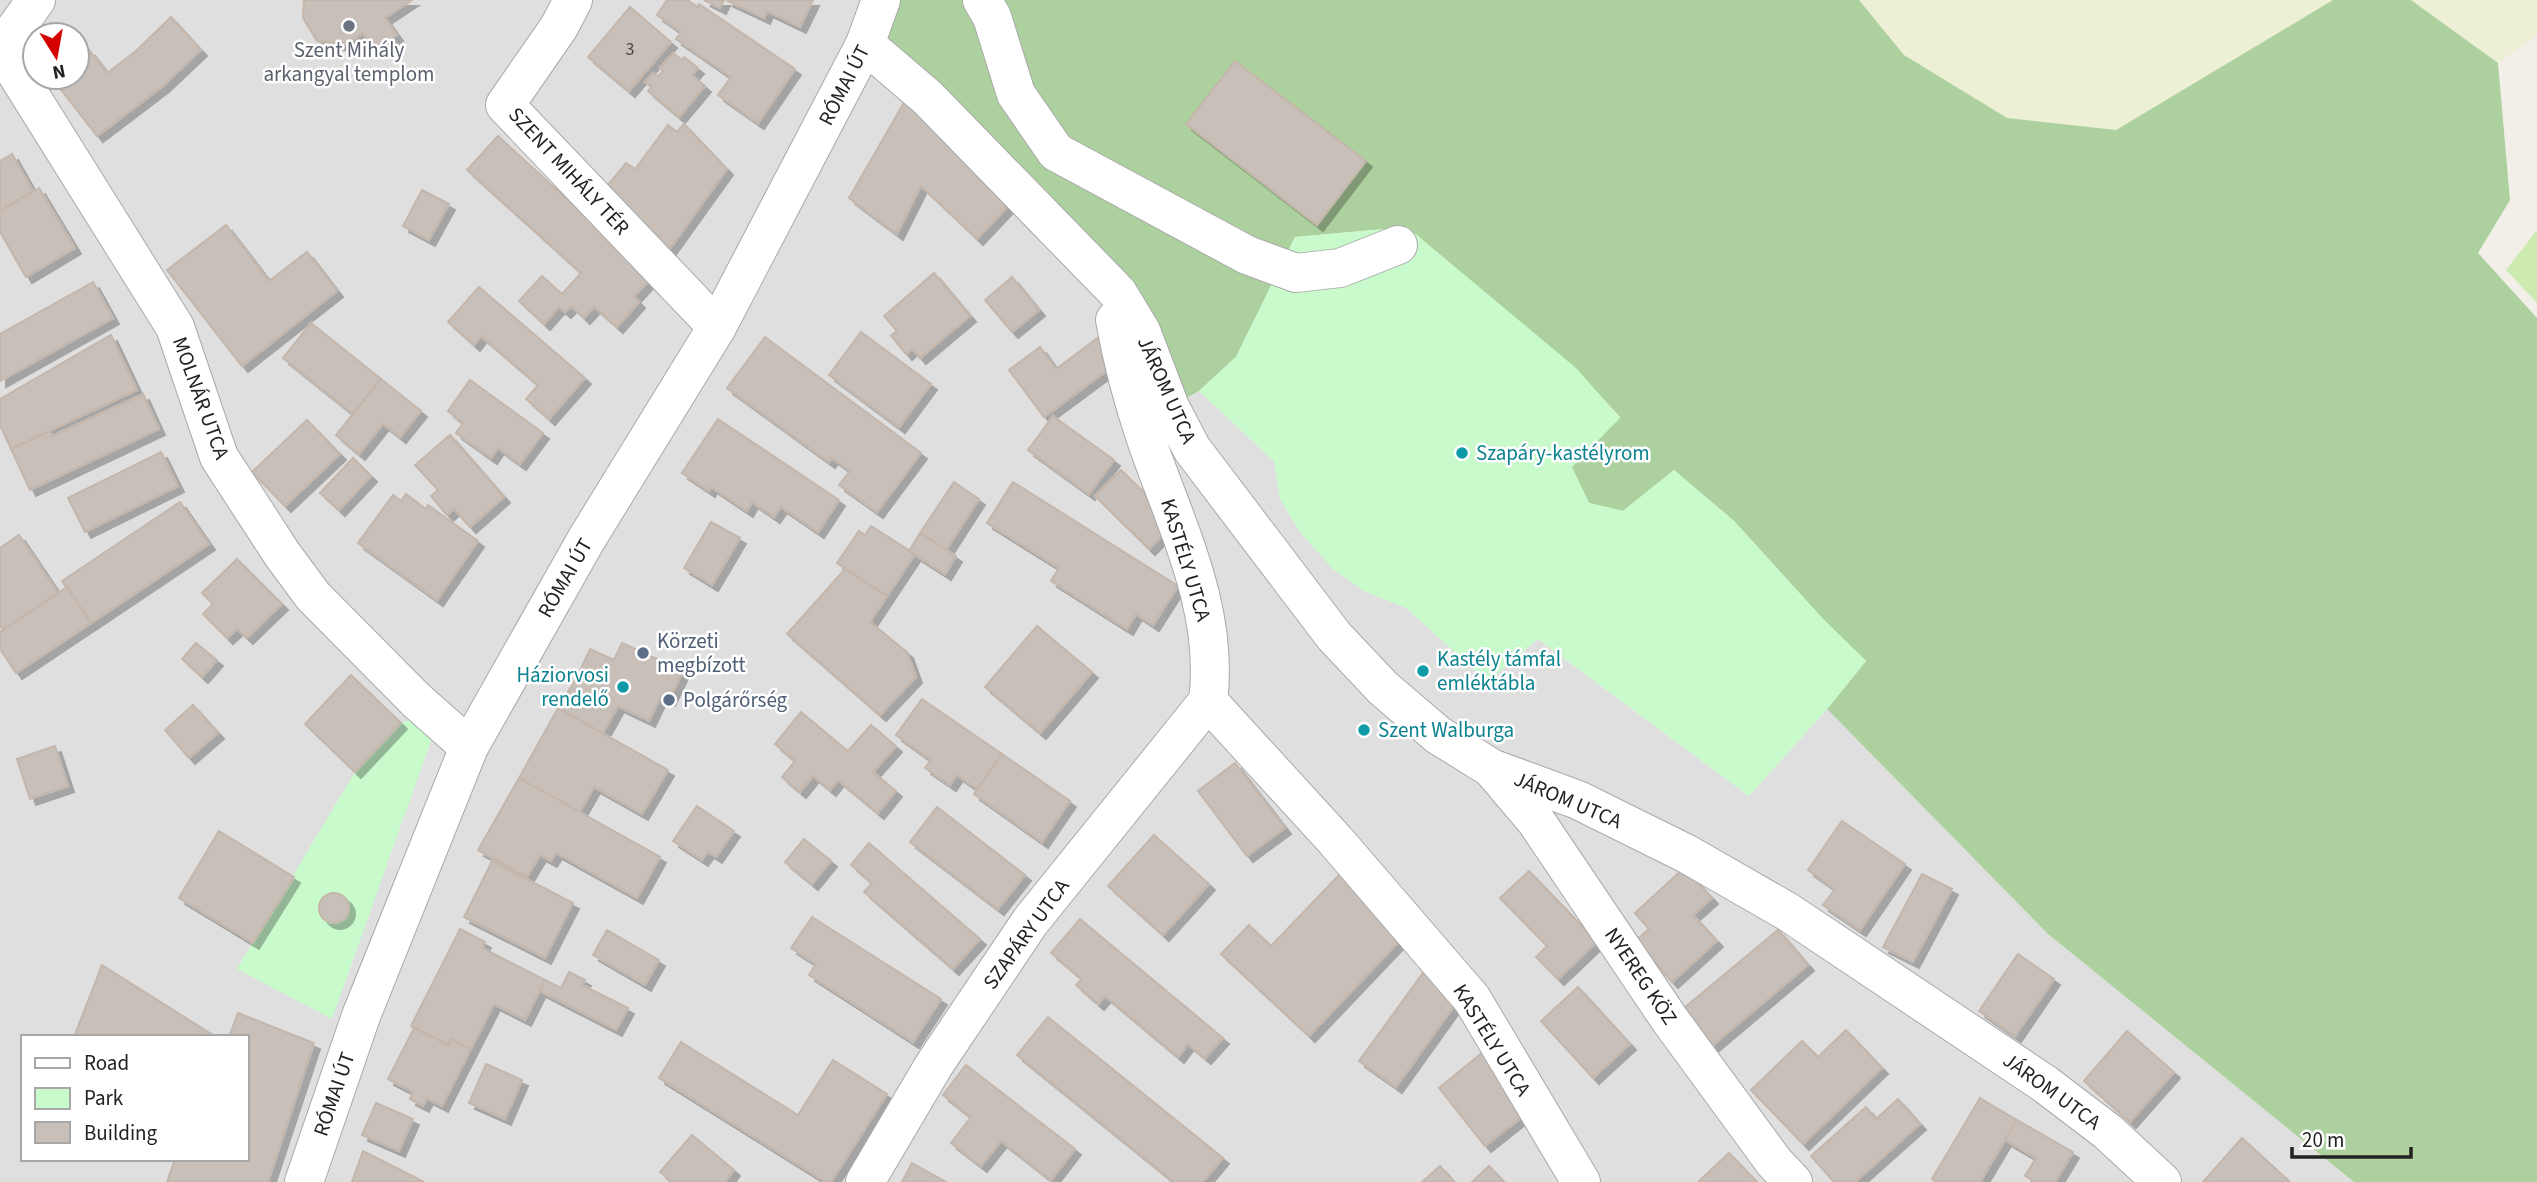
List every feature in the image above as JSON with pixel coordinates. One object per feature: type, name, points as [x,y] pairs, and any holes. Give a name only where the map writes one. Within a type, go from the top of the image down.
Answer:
[{"type":"street","points":[[0,48],[36,0]]},
{"type":"street","name":"SZENT MIHÁLY TÉR","points":[[573,0],[559,27],[505,105],[717,327]]},
{"type":"street","name":"RÓMAI ÚT","points":[[304,1182],[361,1016],[469,747],[586,540],[717,327],[865,44],[881,0]]},
{"type":"street","points":[[982,0],[992,18],[1016,94],[1056,152],[1247,255],[1296,272],[1340,268],[1398,245]]},
{"type":"street","points":[[865,44],[928,98],[1109,283]]},
{"type":"street","name":"MOLNÁR UTCA","points":[[0,48],[176,327],[219,457],[282,554],[313,596],[416,700],[469,747]]},
{"type":"street","name":"KASTÉLY UTCA","points":[[1109,283],[1119,338],[1145,436],[1195,575],[1207,621],[1211,673],[1208,701],[1335,840],[1472,999],[1534,1108],[1581,1182]]},
{"type":"street","name":"JÁROM UTCA","points":[[1109,283],[1141,331],[1170,407],[1192,449],[1334,636],[1383,688],[1438,735],[1491,768],[1590,806],[1687,854],[1788,912],[2045,1084],[2108,1132],[2162,1182]]},
{"type":"street","name":"SZAPÁRY UTCA","points":[[865,1182],[934,1065],[1030,922],[1208,701]]},
{"type":"street","name":"NYEREG KÖZ","points":[[1491,768],[1536,821],[1670,1020],[1774,1162],[1793,1182]]},
{"type":"shaded area","points":[[0,0],[881,0],[1109,283],[1171,407],[1199,391],[1275,462],[1280,499],[1364,591],[1406,607],[1487,682],[1538,639],[1749,796],[1827,709],[2048,934],[2354,1182],[0,1182]]},
{"type":"shaded area","points":[[428,751],[464,761],[418,875],[387,864]]},
{"type":"green space","points":[[881,0],[1859,0],[1904,55],[2007,118],[2116,130],[2333,0],[2411,0],[2498,63],[2510,200],[2478,253],[2537,318],[2537,1182],[2354,1182],[2048,934],[1827,709],[1866,661],[1824,620],[1734,521],[1674,470],[1623,511],[1589,503],[1571,467],[1620,417],[1575,368],[1407,227],[1295,237],[1236,357],[1199,391],[1170,407],[1141,331],[865,44]]},
{"type":"green space","points":[[1859,0],[2333,0],[2116,130],[2007,118],[1904,55]]},
{"type":"green space","points":[[2411,0],[2537,0],[2537,35],[2498,63]]},
{"type":"green space","points":[[1407,227],[1576,368],[1620,418],[1572,467],[1589,503],[1623,511],[1674,470],[1734,521],[1824,620],[1866,661],[1749,796],[1538,639],[1488,682],[1406,608],[1364,591],[1333,569],[1300,532],[1280,499],[1274,461],[1199,391],[1236,357],[1295,237]]},
{"type":"green space","points":[[2537,230],[2537,303],[2506,270]]},
{"type":"green space","points":[[416,717],[433,736],[332,1019],[237,969],[355,772],[401,723]]},
{"type":"building","name":"Szent Mihály arkangyal templom","points":[[304,0],[412,0],[385,18],[397,35],[375,50],[363,33],[345,45],[317,41],[303,18]]},
{"type":"building","points":[[667,0],[687,0],[698,7],[699,4],[795,69],[758,123],[718,95],[731,77],[676,39],[681,32],[657,15]]},
{"type":"building","points":[[704,0],[724,0],[720,8]]},
{"type":"building","points":[[726,0],[813,0],[800,27],[767,11],[764,18]]},
{"type":"building","points":[[630,7],[671,42],[629,91],[588,57]]},
{"type":"building","points":[[171,17],[201,50],[163,86],[97,136],[62,91],[91,91],[91,53],[107,73],[136,51]]},
{"type":"building","points":[[673,53],[682,60],[684,57],[698,68],[692,75],[705,86],[679,117],[648,91],[651,87],[645,82],[653,73],[658,76],[663,71],[660,68]]},
{"type":"building","points":[[1235,61],[1366,161],[1317,225],[1186,124]]},
{"type":"building","points":[[906,99],[1013,201],[977,239],[921,186],[897,234],[849,198]]},
{"type":"building","points":[[684,124],[727,169],[669,250],[604,190],[626,163],[635,169],[668,125],[677,132]]},
{"type":"building","points":[[498,136],[652,277],[634,297],[639,302],[617,327],[594,307],[584,318],[571,306],[565,312],[559,307],[544,324],[519,301],[542,276],[562,294],[581,273],[467,170]]},
{"type":"building","points":[[12,154],[33,191],[0,211],[0,161]]},
{"type":"building","points":[[39,188],[75,248],[26,277],[0,232],[0,211]]},
{"type":"building","points":[[422,190],[449,204],[429,240],[403,226]]},
{"type":"building","points":[[226,225],[269,281],[307,252],[337,291],[242,366],[167,270]]},
{"type":"building","points":[[934,273],[970,316],[920,358],[912,349],[906,354],[891,336],[897,331],[884,316]]},
{"type":"building","points":[[1012,277],[1039,310],[1012,332],[985,300]]},
{"type":"building","points":[[93,282],[113,318],[0,381],[0,334]]},
{"type":"building","points":[[479,287],[585,378],[549,419],[526,399],[538,385],[481,336],[474,345],[448,322]]},
{"type":"building","points":[[311,323],[381,379],[353,414],[283,358]]},
{"type":"building","points":[[861,332],[931,384],[899,427],[829,375]]},
{"type":"building","points":[[1103,334],[1121,360],[1044,417],[1009,370],[1040,347],[1056,369]]},
{"type":"building","points":[[111,335],[137,390],[11,449],[0,425],[0,399]]},
{"type":"building","points":[[765,337],[921,453],[877,512],[839,485],[850,471],[832,458],[829,462],[727,388]]},
{"type":"building","points":[[381,379],[421,411],[400,437],[383,424],[359,454],[336,435]]},
{"type":"building","points":[[470,380],[543,433],[520,464],[498,448],[491,458],[456,433],[463,423],[448,411]]},
{"type":"building","points":[[143,394],[159,429],[30,490],[11,449],[50,431],[52,436]]},
{"type":"building","points":[[1053,416],[1114,460],[1089,494],[1028,450]]},
{"type":"building","points":[[718,419],[839,500],[818,532],[781,507],[774,517],[752,502],[747,511],[711,487],[709,491],[682,473]]},
{"type":"building","points":[[307,420],[340,454],[285,506],[252,472]]},
{"type":"building","points":[[450,435],[504,497],[470,527],[454,509],[447,515],[431,496],[438,490],[415,465]]},
{"type":"building","points":[[161,452],[178,486],[85,532],[68,498]]},
{"type":"building","points":[[353,458],[371,476],[339,510],[320,493]]},
{"type":"building","points":[[1121,470],[1175,523],[1149,549],[1095,496]]},
{"type":"building","points":[[954,482],[979,499],[946,550],[920,533]]},
{"type":"building","points":[[1013,482],[1178,586],[1153,625],[1136,614],[1127,629],[1051,581],[1059,568],[987,523]]},
{"type":"building","points":[[406,494],[426,509],[428,505],[478,541],[437,600],[358,543],[393,495],[401,501]]},
{"type":"building","points":[[180,502],[209,544],[91,623],[62,581]]},
{"type":"building","points":[[711,522],[740,538],[712,585],[684,568]]},
{"type":"building","points":[[871,526],[915,554],[887,596],[837,563],[859,531],[865,535]]},
{"type":"building","points":[[920,533],[956,556],[945,574],[909,551]]},
{"type":"building","points":[[19,535],[58,593],[3,630],[0,626],[0,548]]},
{"type":"building","points":[[237,559],[282,604],[247,638],[237,629],[227,638],[203,614],[213,604],[202,593]]},
{"type":"building","points":[[845,569],[887,596],[870,622],[907,652],[916,677],[880,715],[787,634]]},
{"type":"building","points":[[67,587],[91,623],[16,673],[0,649],[0,632]]},
{"type":"building","points":[[1037,626],[1092,672],[1040,733],[985,687]]},
{"type":"building","points":[[196,643],[217,660],[202,677],[182,659]]},
{"type":"building","name":"Háziorvosi rendelő","points":[[622,643],[683,671],[669,700],[661,696],[649,721],[618,706],[603,733],[558,708],[590,649],[614,660]]},
{"type":"building","points":[[351,675],[401,723],[355,772],[305,724]]},
{"type":"building","points":[[922,699],[1002,754],[977,789],[957,775],[950,785],[925,768],[931,760],[896,735]]},
{"type":"building","points":[[193,705],[218,733],[189,758],[165,730]]},
{"type":"building","points":[[558,708],[668,770],[642,814],[594,787],[580,812],[519,778]]},
{"type":"building","points":[[801,712],[848,751],[871,725],[896,746],[873,772],[896,791],[878,813],[838,780],[830,790],[813,776],[800,792],[782,777],[795,761],[775,744]]},
{"type":"building","points":[[55,746],[68,786],[30,799],[17,759]]},
{"type":"building","points":[[1002,754],[1070,801],[1042,842],[974,794]]},
{"type":"building","points":[[1235,763],[1285,828],[1247,856],[1198,791]]},
{"type":"building","points":[[519,778],[660,857],[637,898],[556,853],[551,861],[540,855],[527,877],[478,850]]},
{"type":"building","points":[[697,806],[734,831],[716,857],[708,852],[702,860],[673,841]]},
{"type":"building","points":[[937,807],[1025,875],[998,909],[910,842]]},
{"type":"building","points":[[1842,821],[1905,864],[1860,930],[1823,905],[1835,889],[1808,870]]},
{"type":"building","points":[[219,831],[294,877],[253,943],[179,898]]},
{"type":"building","points":[[1154,835],[1209,884],[1163,935],[1108,886]]},
{"type":"building","points":[[804,839],[831,861],[812,884],[785,862]]},
{"type":"building","points":[[869,843],[980,939],[953,969],[864,892],[872,883],[851,865]]},
{"type":"building","points":[[492,861],[573,903],[545,958],[464,917]]},
{"type":"building","points":[[1684,868],[1712,898],[1693,915],[1717,941],[1672,982],[1635,941],[1649,929],[1635,913]]},
{"type":"building","points":[[1529,871],[1597,942],[1558,979],[1536,957],[1547,946],[1500,898]]},
{"type":"building","points":[[1342,872],[1407,933],[1309,1036],[1221,954],[1249,925],[1271,946]]},
{"type":"building","points":[[1922,874],[1952,889],[1913,962],[1883,947]]},
{"type":"building","points":[[334,893],[340,894],[348,902],[348,914],[340,922],[334,923],[328,922],[320,914],[319,908],[320,902],[328,894]]},
{"type":"building","points":[[812,917],[941,999],[913,1042],[809,975],[816,964],[791,948]]},
{"type":"building","points":[[1080,919],[1223,1038],[1205,1058],[1188,1044],[1178,1057],[1105,996],[1098,1004],[1076,985],[1082,979],[1051,953]]},
{"type":"building","points":[[460,929],[485,942],[482,948],[545,980],[525,1020],[494,1004],[471,1049],[451,1039],[448,1045],[411,1026]]},
{"type":"building","points":[[607,930],[659,960],[645,985],[593,955]]},
{"type":"building","points":[[1778,930],[1808,965],[1713,1045],[1683,1009]]},
{"type":"building","points":[[2018,954],[2054,979],[2015,1036],[1979,1011]]},
{"type":"building","points":[[102,965],[213,1035],[75,1035]]},
{"type":"building","points":[[569,972],[585,980],[582,985],[628,1008],[616,1030],[540,991],[545,980],[561,988]]},
{"type":"building","points":[[1423,973],[1459,999],[1396,1087],[1359,1061]]},
{"type":"building","points":[[1578,987],[1630,1044],[1593,1078],[1541,1021]]},
{"type":"building","points":[[238,1013],[314,1043],[268,1182],[167,1182],[174,1161],[248,1161],[248,1035],[230,1035]]},
{"type":"building","points":[[1048,1017],[1223,1158],[1203,1182],[1174,1182],[1017,1055]]},
{"type":"building","points":[[414,1028],[448,1045],[451,1039],[471,1049],[442,1106],[427,1098],[423,1106],[410,1099],[413,1092],[388,1079]]},
{"type":"building","points":[[1846,1030],[1882,1068],[1803,1144],[1751,1090],[1802,1041],[1818,1057]]},
{"type":"building","points":[[2127,1031],[2174,1072],[2130,1122],[2084,1081]]},
{"type":"building","points":[[681,1042],[798,1115],[833,1060],[887,1094],[831,1182],[826,1182],[659,1078]]},
{"type":"building","points":[[1482,1053],[1529,1111],[1485,1146],[1439,1088]]},
{"type":"building","points":[[486,1064],[522,1080],[505,1119],[469,1103]]},
{"type":"building","points":[[966,1065],[1075,1149],[1051,1180],[1001,1141],[981,1166],[951,1143],[971,1117],[943,1095]]},
{"type":"building","points":[[1980,1098],[2017,1120],[1980,1182],[1937,1182],[1932,1179]]},
{"type":"building","points":[[1898,1099],[1920,1124],[1855,1182],[1834,1182],[1811,1156],[1866,1107],[1876,1119]]},
{"type":"building","points":[[376,1103],[413,1119],[399,1151],[362,1135]]},
{"type":"building","points":[[2017,1120],[2073,1152],[2055,1182],[2035,1182],[2025,1176],[2036,1158],[2005,1140]]},
{"type":"building","points":[[692,1135],[734,1170],[725,1182],[672,1182],[660,1172]]},
{"type":"building","points":[[2242,1138],[2289,1181],[2203,1182]]},
{"type":"building","points":[[363,1151],[424,1182],[352,1182]]},
{"type":"building","points":[[1729,1153],[1757,1182],[1698,1182]]},
{"type":"building","points":[[912,1163],[946,1182],[902,1182]]},
{"type":"building","points":[[1440,1166],[1454,1182],[1422,1182]]},
{"type":"building","points":[[1489,1166],[1504,1182],[1472,1182]]},
{"type":"place","name":"Szent Mihály arkangyal templom","points":[[349,26]]},
{"type":"place","name":"Szapáry-kastélyrom","points":[[1462,453]]},
{"type":"place","name":"Körzeti megbízott","points":[[643,653]]},
{"type":"place","name":"Kastély támfal emléktábla","points":[[1423,671]]},
{"type":"place","name":"Háziorvosi rendelő","points":[[623,687]]},
{"type":"place","name":"Polgárőrség","points":[[669,700]]},
{"type":"place","name":"Szent Walburga","points":[[1364,730]]}]
